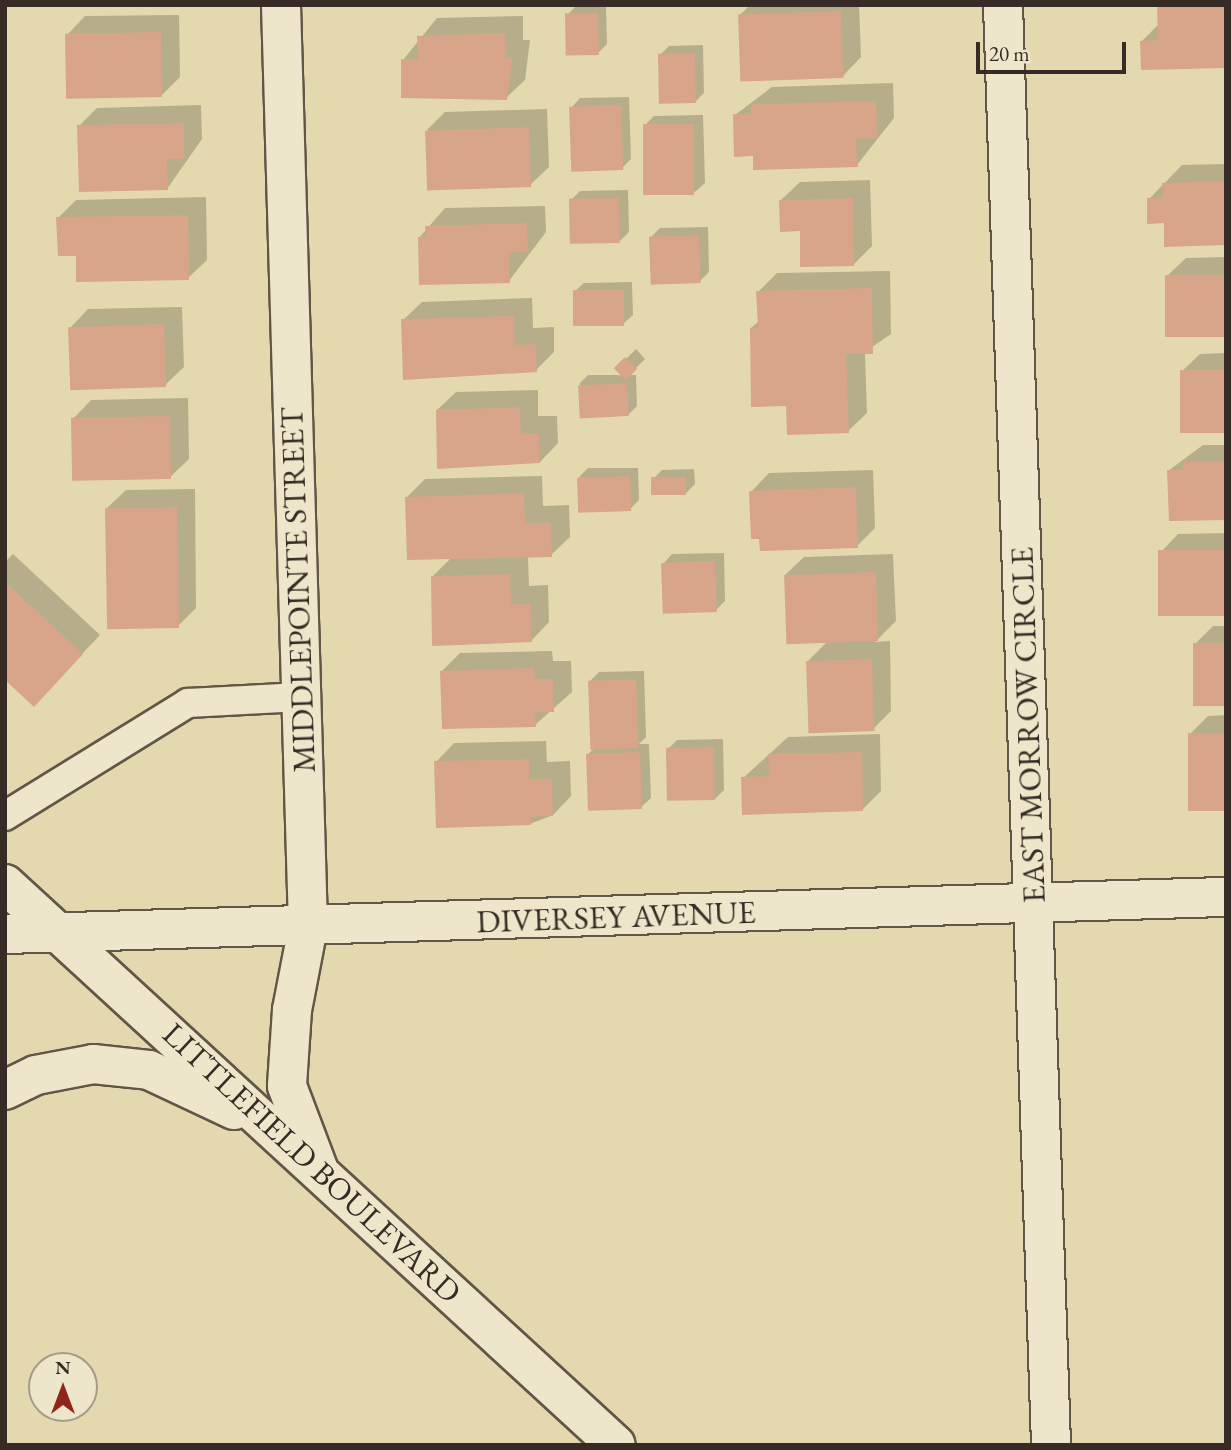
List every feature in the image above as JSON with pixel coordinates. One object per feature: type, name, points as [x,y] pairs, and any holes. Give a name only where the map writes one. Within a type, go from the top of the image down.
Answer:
[{"type":"street","name":"MIDDLEPOINTE STREET","points":[[281,5],[308,927],[292,1010],[287,1086],[318,1168]]},
{"type":"street","name":"EAST MORROW CIRCLE","points":[[1003,5],[1051,1445]]},
{"type":"street","name":"LITTLEFIELD BOULEVARD","points":[[5,884],[64,933],[616,1445]]},
{"type":"street","name":"DIVERSEY AVENUE","points":[[5,934],[308,927],[1226,897]]},
{"type":"street","points":[[5,1090],[36,1075],[93,1064],[149,1070],[287,1140]]},
{"type":"lane","points":[[5,816],[188,703],[301,698]]},
{"type":"building","points":[[1157,5],[1226,5],[1226,68],[1141,70],[1140,41],[1158,40]]},
{"type":"building","points":[[841,11],[843,78],[740,82],[738,15]]},
{"type":"building","points":[[598,13],[599,55],[566,56],[565,14]]},
{"type":"building","points":[[161,32],[162,97],[66,99],[65,34]]},
{"type":"building","points":[[505,33],[506,57],[513,57],[507,100],[401,98],[401,59],[418,59],[417,36]]},
{"type":"building","points":[[695,53],[696,103],[659,104],[658,54]]},
{"type":"building","points":[[876,101],[877,138],[856,139],[858,167],[753,170],[753,156],[734,157],[733,114],[751,114],[751,104]]},
{"type":"building","points":[[621,105],[623,170],[571,172],[569,107]]},
{"type":"building","points":[[184,123],[184,159],[167,159],[168,190],[79,192],[77,125]]},
{"type":"building","points":[[643,124],[694,124],[694,195],[643,195]]},
{"type":"building","points":[[529,127],[531,187],[427,191],[425,131]]},
{"type":"building","points":[[1226,181],[1226,245],[1164,247],[1164,223],[1147,224],[1147,198],[1163,197],[1162,183]]},
{"type":"building","points":[[619,198],[620,243],[570,244],[569,199]]},
{"type":"building","points":[[853,198],[854,266],[800,267],[800,231],[780,232],[779,200]]},
{"type":"building","points":[[188,215],[189,280],[76,282],[76,256],[58,256],[56,217]]},
{"type":"building","points":[[527,223],[528,252],[509,253],[510,283],[419,285],[418,237],[426,237],[425,226]]},
{"type":"building","points":[[699,235],[701,283],[651,285],[649,237]]},
{"type":"building","points":[[1165,275],[1226,275],[1226,337],[1165,337]]},
{"type":"building","points":[[872,288],[873,354],[846,354],[849,433],[787,435],[786,406],[751,407],[750,328],[758,327],[756,291]]},
{"type":"building","points":[[573,290],[624,290],[624,326],[573,326]]},
{"type":"building","points":[[514,316],[515,345],[536,344],[537,372],[403,380],[401,319]]},
{"type":"building","points":[[164,324],[166,387],[70,390],[68,327]]},
{"type":"building","points":[[625,357],[637,369],[626,380],[614,368]]},
{"type":"building","points":[[1180,370],[1226,370],[1226,433],[1180,433]]},
{"type":"building","points":[[627,383],[629,416],[580,419],[578,386]]},
{"type":"building","points":[[520,407],[521,434],[539,434],[540,463],[437,469],[436,410]]},
{"type":"building","points":[[170,416],[171,479],[72,481],[71,418]]},
{"type":"building","points":[[1226,461],[1226,520],[1169,521],[1167,470],[1183,470],[1183,462]]},
{"type":"building","points":[[630,476],[631,511],[578,513],[577,478]]},
{"type":"building","points":[[651,477],[686,477],[686,495],[651,495]]},
{"type":"building","points":[[856,487],[858,548],[760,551],[759,539],[751,539],[749,491]]},
{"type":"building","points":[[524,493],[525,523],[551,523],[552,557],[407,560],[405,497]]},
{"type":"building","points":[[177,507],[179,628],[107,629],[105,508]]},
{"type":"building","points":[[1158,550],[1226,550],[1226,616],[1158,616]]},
{"type":"building","points":[[715,561],[717,612],[663,614],[661,563]]},
{"type":"building","points":[[876,572],[878,641],[786,644],[784,575]]},
{"type":"building","points":[[510,574],[511,604],[531,603],[532,642],[432,646],[431,576]]},
{"type":"building","points":[[5,582],[83,654],[34,707],[5,680]]},
{"type":"building","points":[[1193,643],[1226,643],[1226,706],[1193,706]]},
{"type":"building","points":[[872,659],[875,731],[809,733],[806,661]]},
{"type":"building","points":[[534,668],[535,679],[553,679],[554,712],[535,712],[536,727],[442,729],[440,671]]},
{"type":"building","points":[[636,679],[638,748],[590,750],[588,681]]},
{"type":"building","points":[[1188,733],[1226,733],[1226,811],[1188,811]]},
{"type":"building","points":[[714,747],[715,800],[667,801],[666,748]]},
{"type":"building","points":[[640,752],[642,809],[588,811],[586,754]]},
{"type":"building","points":[[862,752],[863,811],[742,815],[741,777],[769,776],[768,754]]},
{"type":"building","points":[[529,759],[529,779],[552,779],[553,816],[531,817],[531,825],[436,828],[434,761]]}]
